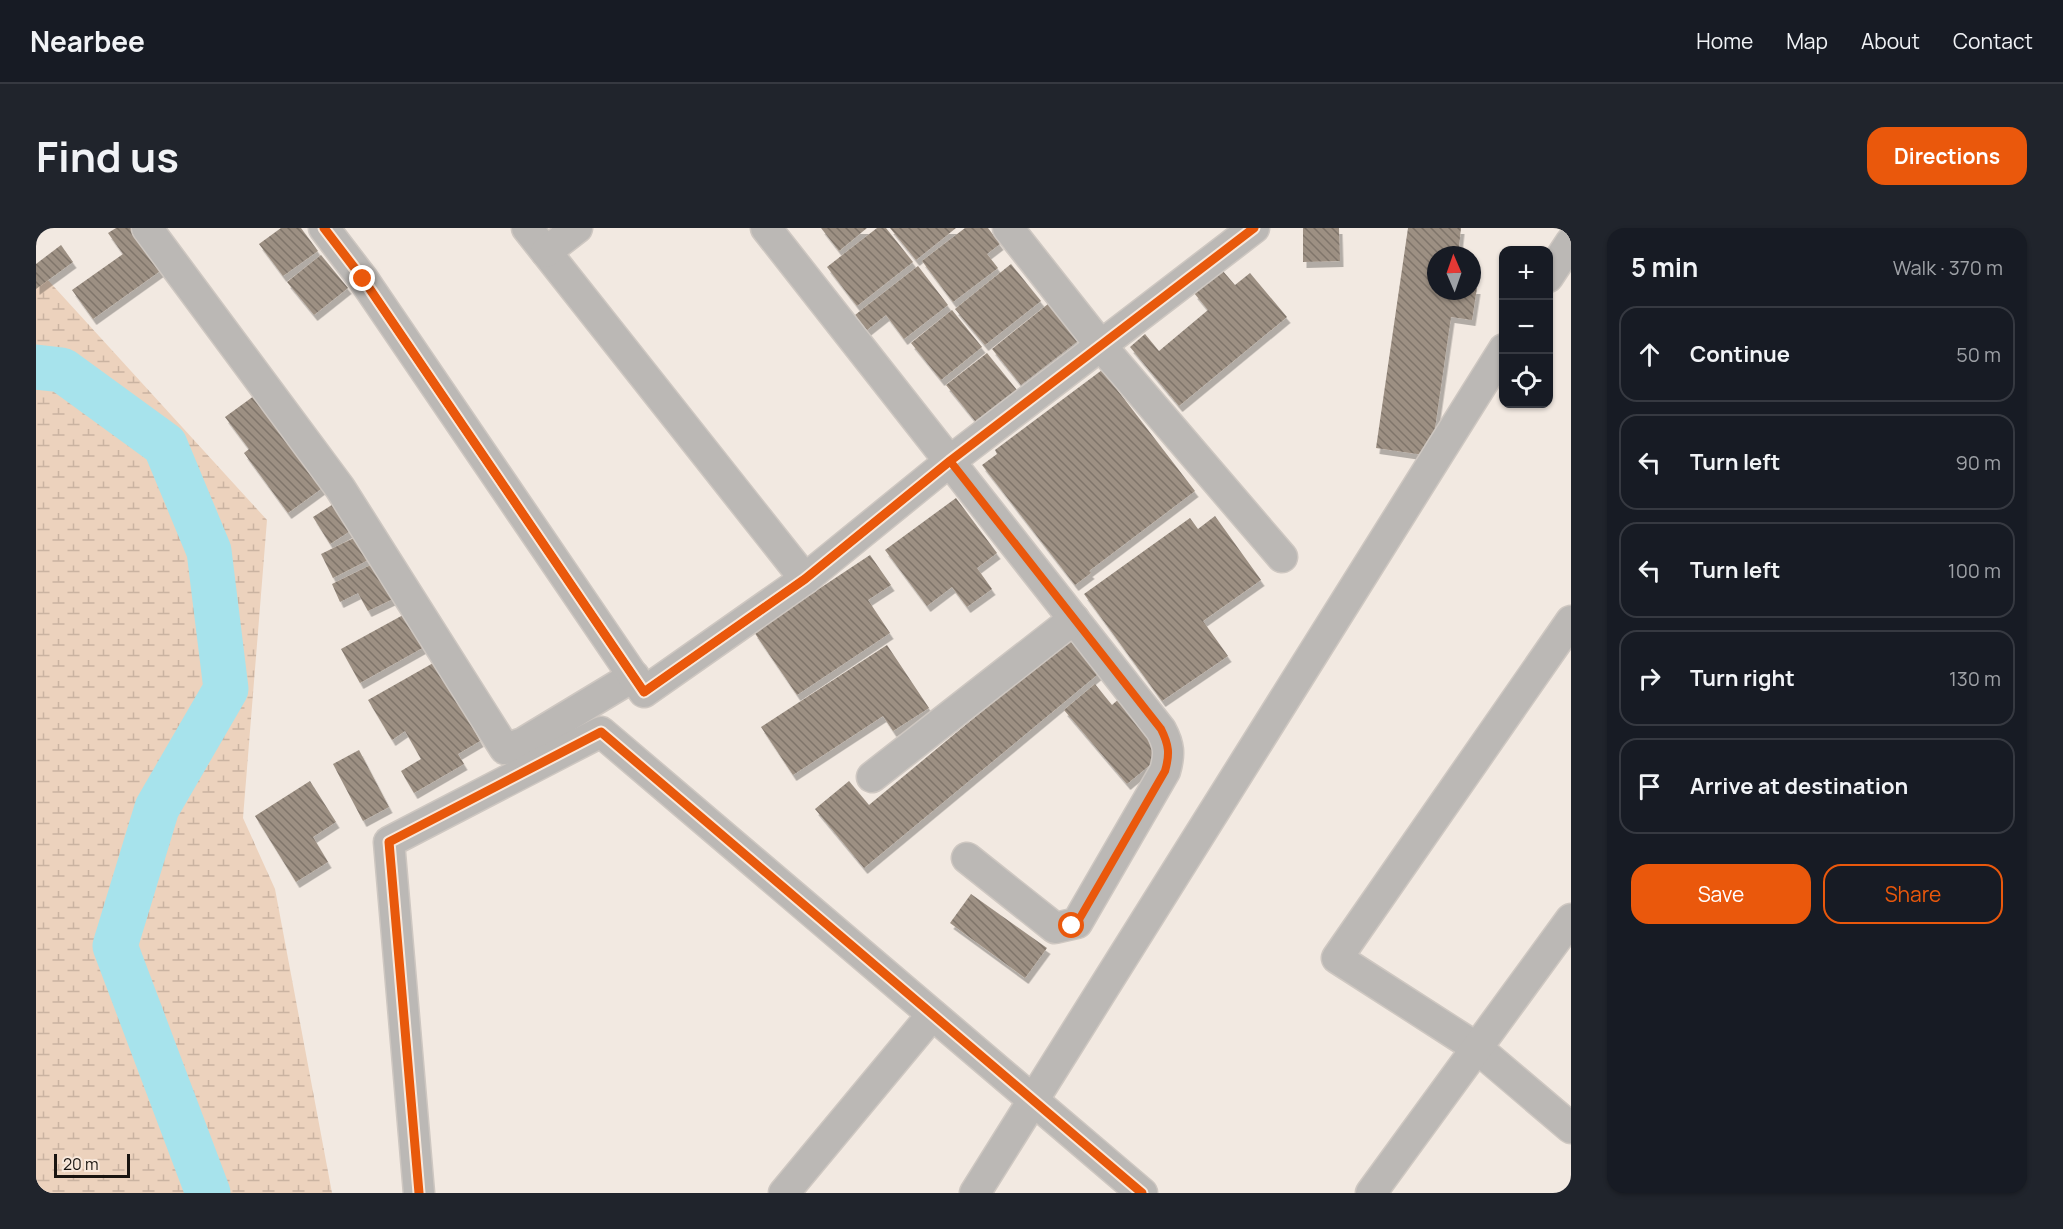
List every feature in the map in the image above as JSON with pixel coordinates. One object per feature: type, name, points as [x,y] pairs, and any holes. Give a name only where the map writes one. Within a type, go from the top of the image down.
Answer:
[{"type":"street","points":[[147,228],[340,488],[505,749],[523,743],[634,676]]},
{"type":"street","points":[[324,228],[369,289],[644,692],[805,579],[950,461],[1102,347],[1254,228]]},
{"type":"street","points":[[527,228],[805,579]]},
{"type":"street","points":[[546,252],[577,228]]},
{"type":"street","points":[[766,228],[1161,729],[1168,745],[1169,756],[1165,771],[1077,923],[1072,926],[1055,928],[967,858]]},
{"type":"street","points":[[1008,228],[1102,347],[1282,557]]},
{"type":"street","points":[[1553,269],[1571,242]]},
{"type":"street","points":[[975,1193],[1500,354]]},
{"type":"street","points":[[872,777],[1074,619]]},
{"type":"street","points":[[1571,621],[1337,958],[1477,1048],[1571,1128]]},
{"type":"street","points":[[419,1193],[389,842],[601,732],[1142,1193]]},
{"type":"street","points":[[1371,1193],[1571,919]]},
{"type":"street","points":[[784,1193],[932,1015]]},
{"type":"green space","points":[[36,267],[267,520],[243,818],[275,889],[332,1193],[36,1193]]},
{"type":"building","points":[[116,228],[145,228],[170,264],[93,319],[72,290],[123,254],[108,233]]},
{"type":"building","points":[[281,228],[301,228],[318,251],[283,276],[259,244]]},
{"type":"building","points":[[821,228],[867,228],[839,251]]},
{"type":"building","points":[[877,228],[886,228],[913,262],[857,306],[827,267]]},
{"type":"building","points":[[890,228],[956,228],[916,260]]},
{"type":"building","points":[[965,228],[988,228],[1000,244],[987,254],[998,268],[953,302],[922,261]]},
{"type":"building","points":[[1303,228],[1339,228],[1340,261],[1303,262]]},
{"type":"building","points":[[1408,228],[1461,228],[1459,246],[1427,246],[1427,300],[1475,300],[1472,320],[1451,317],[1431,456],[1376,448]]},
{"type":"building","points":[[61,245],[73,262],[36,289],[36,264]]},
{"type":"building","points":[[321,255],[348,288],[314,315],[287,282]]},
{"type":"building","points":[[1011,264],[1041,301],[985,345],[955,309]]},
{"type":"building","points":[[918,266],[948,305],[904,339],[886,315],[867,330],[855,315]]},
{"type":"building","points":[[1222,270],[1235,285],[1250,273],[1287,317],[1179,406],[1130,347],[1145,334],[1159,351],[1208,310],[1194,293]]},
{"type":"building","points":[[1048,304],[1078,341],[1021,385],[992,349]]},
{"type":"building","points":[[952,310],[982,347],[941,380],[911,343]]},
{"type":"building","points":[[987,353],[1017,390],[976,422],[946,385]]},
{"type":"building","points":[[1102,370],[1195,491],[1089,571],[1091,573],[1075,585],[982,465],[997,454],[995,450]]},
{"type":"building","points":[[261,391],[328,484],[288,513],[244,453],[249,449],[225,417]]},
{"type":"building","points":[[956,498],[997,553],[977,568],[992,589],[967,607],[952,587],[927,606],[885,550]]},
{"type":"building","points":[[338,501],[355,528],[330,544],[313,517]]},
{"type":"building","points":[[1215,516],[1261,580],[1203,621],[1228,656],[1162,701],[1084,594],[1190,518],[1198,529]]},
{"type":"building","points":[[360,535],[372,558],[333,578],[321,554]]},
{"type":"building","points":[[870,555],[891,585],[868,600],[890,633],[797,695],[754,632]]},
{"type":"building","points":[[379,561],[397,597],[368,611],[358,593],[340,602],[332,584]]},
{"type":"building","points":[[414,609],[433,642],[360,683],[341,649]]},
{"type":"building","points":[[1074,635],[1103,670],[864,868],[815,809],[849,781],[869,805]]},
{"type":"building","points":[[887,645],[929,708],[893,731],[883,716],[793,775],[761,727]]},
{"type":"building","points":[[442,658],[474,713],[467,717],[480,741],[458,754],[464,764],[414,793],[401,771],[421,759],[405,731],[392,740],[368,700]]},
{"type":"building","points":[[1095,684],[1112,705],[1121,697],[1167,751],[1127,784],[1064,710]]},
{"type":"building","points":[[359,750],[389,807],[363,821],[333,764]]},
{"type":"building","points":[[310,781],[336,822],[313,837],[328,862],[296,882],[255,816]]},
{"type":"building","points":[[971,894],[1047,948],[1025,978],[950,923]]},
{"type":"waterway","points":[[36,367],[62,370],[165,445],[209,551],[226,689],[157,808],[115,946],[208,1193]]},
{"type":"cycle path","points":[[324,228],[363,279],[644,692],[805,579],[950,461],[1254,228]]},
{"type":"cycle path","points":[[419,1193],[389,842],[601,732],[1142,1193]]},
{"type":"route","points":[[363,279],[644,692],[805,579],[950,461],[1161,729],[1168,745],[1169,756],[1165,771],[1077,923],[1072,926]]}]
